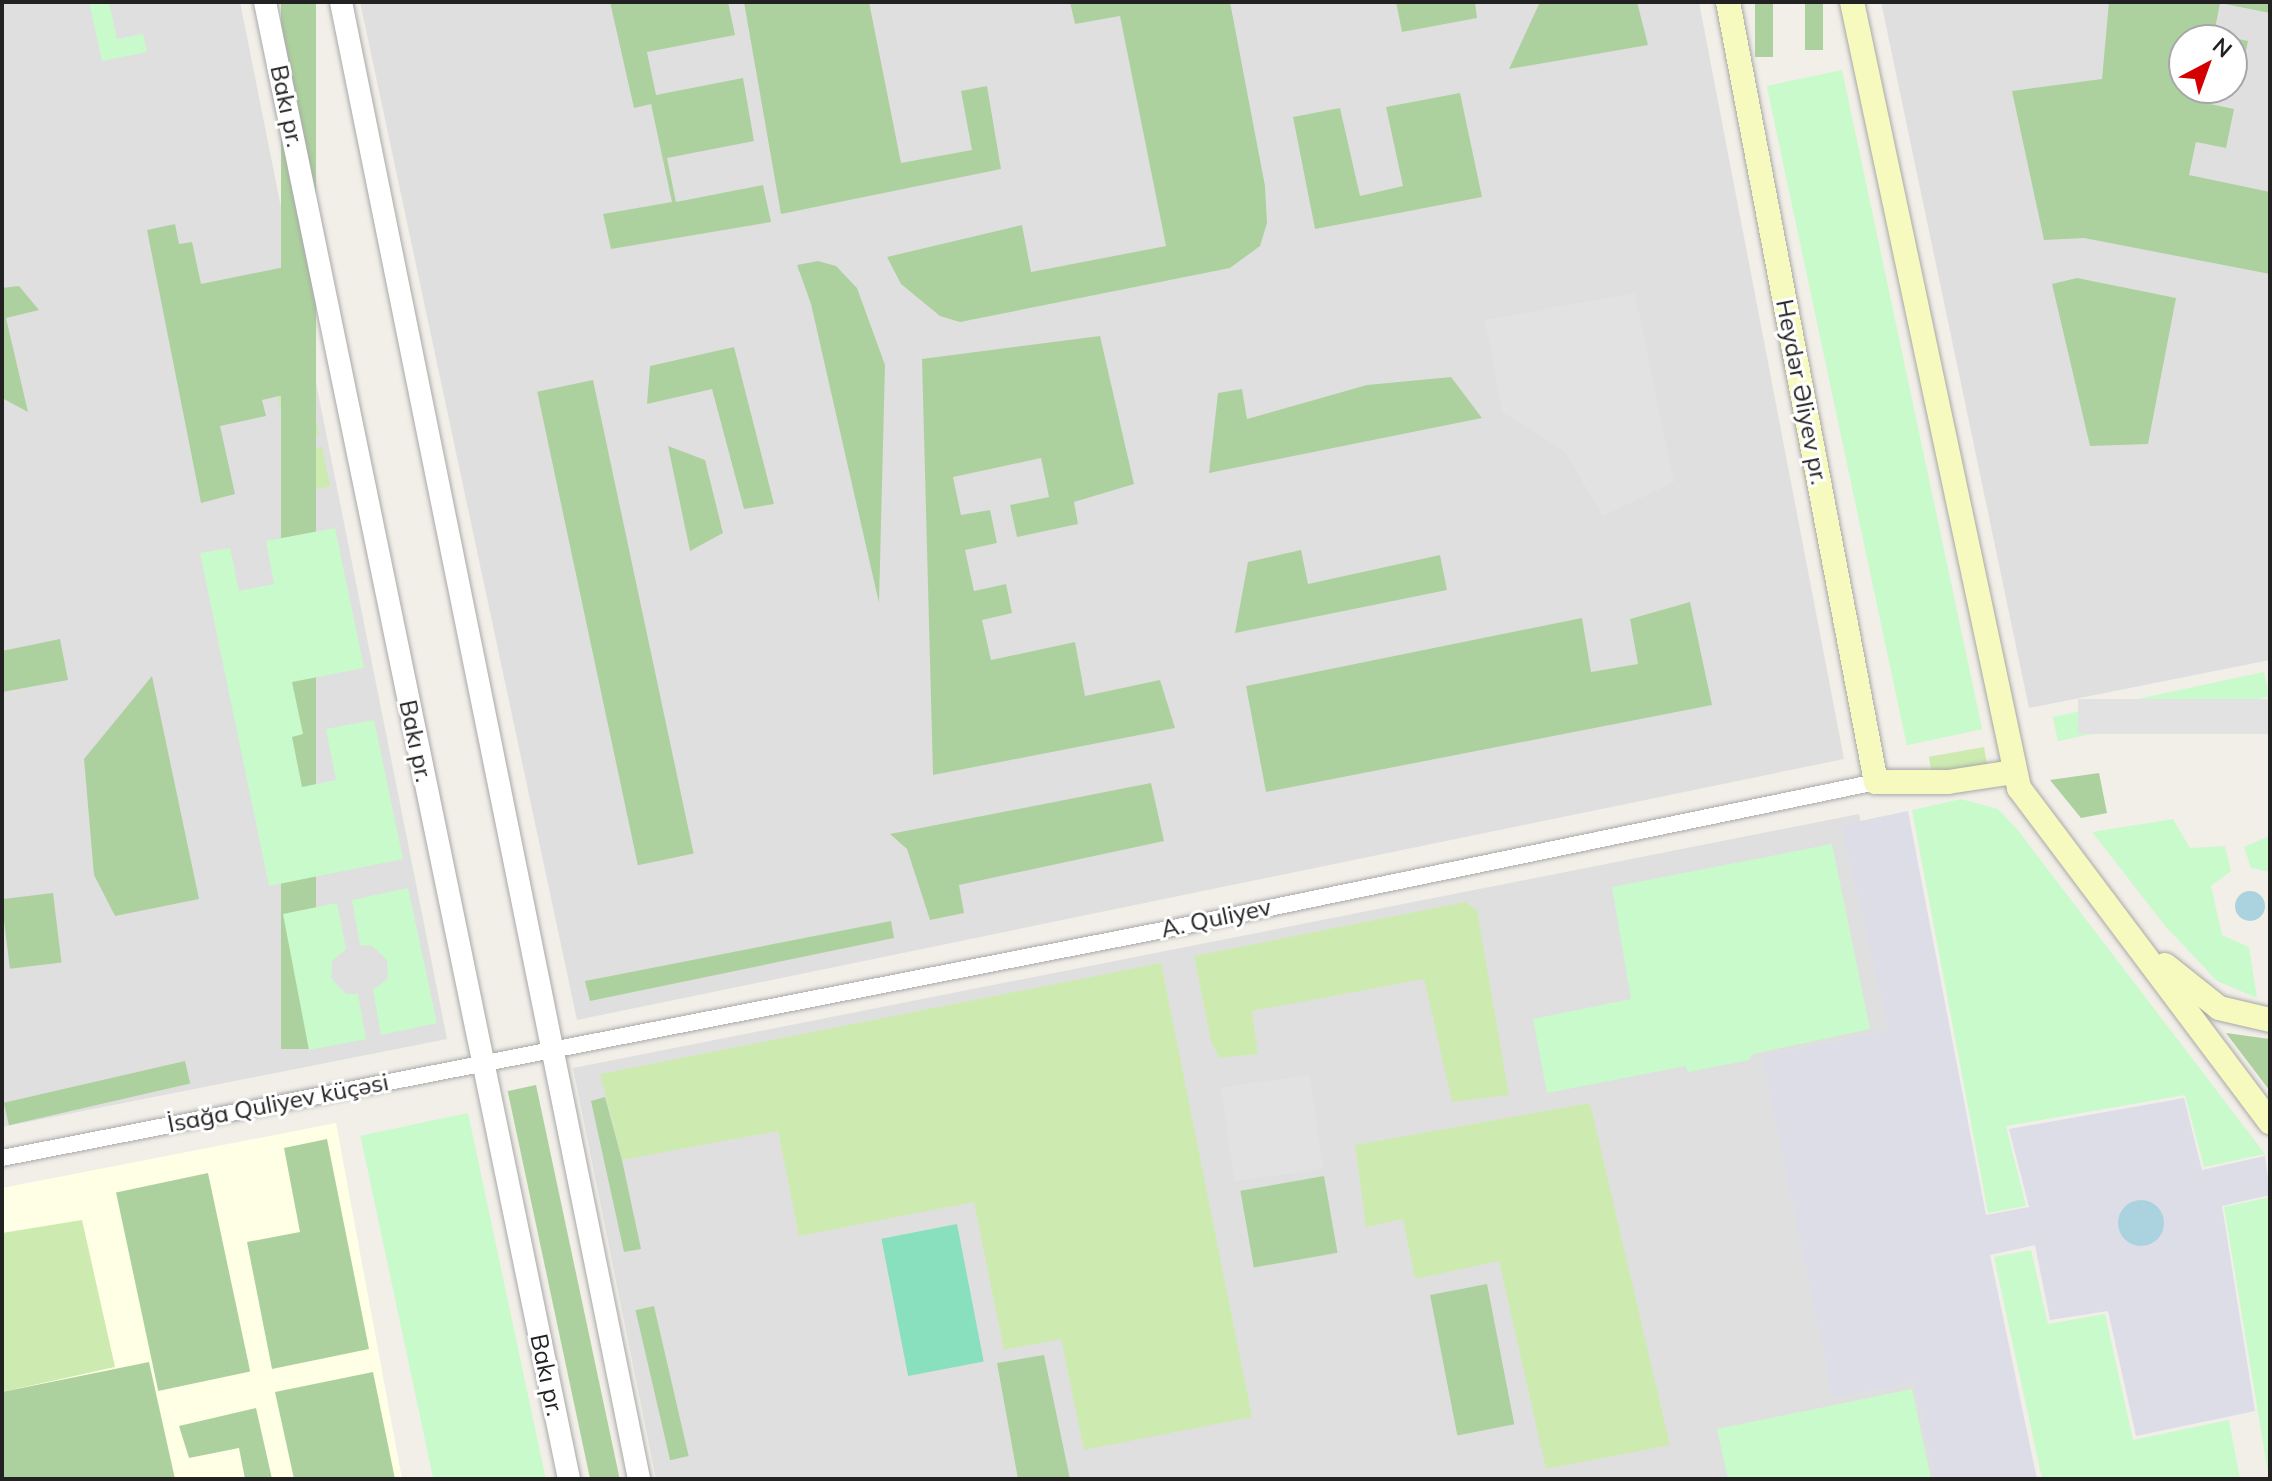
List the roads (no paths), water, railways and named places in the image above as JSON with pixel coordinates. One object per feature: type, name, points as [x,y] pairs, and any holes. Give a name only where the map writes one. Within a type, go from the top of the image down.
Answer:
[{"type":"main road","name":"Heydər Əliyev pr.","points":[[1728,2],[1876,782]]},
{"type":"main road","points":[[1852,2],[2014,772],[2032,811],[2270,1122]]},
{"type":"main road","points":[[1876,782],[1948,782],[2014,772]]},
{"type":"main road","points":[[2127,932],[2219,1008],[2270,1020]]},
{"type":"street","name":"Bakı pr.","points":[[265,2],[569,1479]]},
{"type":"street","points":[[341,2],[639,1479]]},
{"type":"street","name":"A. Quliyev","points":[[554,1046],[1173,928],[1876,782]]},
{"type":"street","name":"İsağa Quliyev küçəsi","points":[[2,1158],[554,1046]]},
{"type":"water","points":[[2250,891],[2261,895],[2265,906],[2261,917],[2250,921],[2239,917],[2235,906],[2239,895]]},
{"type":"water","points":[[2141,1200],[2157,1207],[2164,1223],[2157,1239],[2141,1246],[2125,1239],[2118,1223],[2125,1207]]}]
